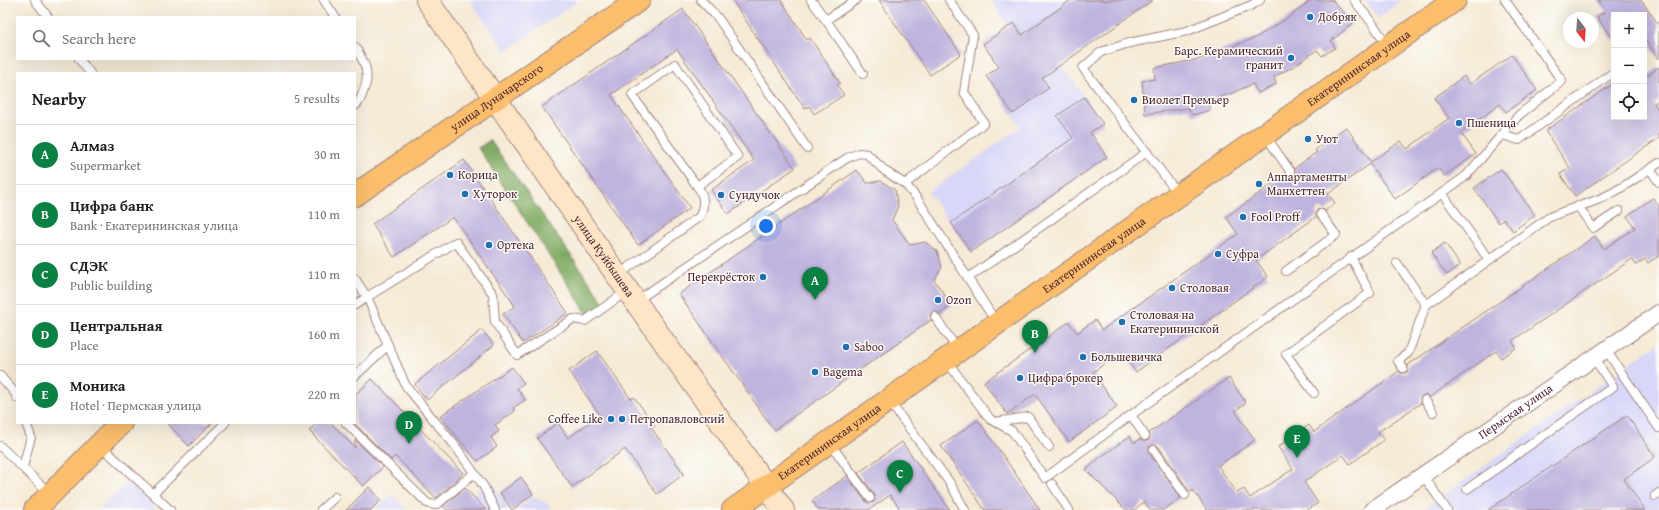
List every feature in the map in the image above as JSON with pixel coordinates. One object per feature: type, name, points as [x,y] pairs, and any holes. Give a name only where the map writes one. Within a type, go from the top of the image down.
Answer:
[{"type":"main road","name":"улица Куйбышева","points":[[427,0],[627,289],[783,510]]},
{"type":"main road","name":"улица Луначарского","points":[[356,194],[639,0]]},
{"type":"main road","name":"Екатерининская улица","points":[[732,510],[1455,0]]},
{"type":"main road","points":[[35,510],[120,424]]},
{"type":"street","name":"Пермская улица","points":[[1372,510],[1659,314]]},
{"type":"lane","points":[[35,0],[47,16]]},
{"type":"lane","points":[[324,0],[334,16]]},
{"type":"lane","points":[[701,0],[718,18],[807,148]]},
{"type":"lane","points":[[811,0],[863,74]]},
{"type":"lane","points":[[826,20],[856,0]]},
{"type":"lane","points":[[905,184],[984,123],[964,92],[973,35],[949,0]]},
{"type":"lane","points":[[1179,195],[1083,68],[1101,52],[1129,43],[1187,31],[1260,0]]},
{"type":"lane","points":[[1354,0],[1373,24],[1388,47]]},
{"type":"lane","points":[[935,317],[952,355],[990,419],[1012,431],[1045,478],[1351,257],[1466,176],[1519,115],[1562,81],[1505,0]]},
{"type":"lane","points":[[356,48],[363,58],[368,81],[359,103],[356,105]]},
{"type":"lane","points":[[80,60],[89,72]]},
{"type":"lane","points":[[627,289],[700,217],[704,208],[701,191],[697,186],[632,95],[675,64],[738,157],[697,186]]},
{"type":"lane","points":[[1502,135],[1519,140],[1611,74]]},
{"type":"lane","points":[[1264,134],[1290,171]]},
{"type":"lane","points":[[968,278],[1147,152]]},
{"type":"lane","points":[[356,304],[456,242],[493,294],[495,322],[517,355],[573,319],[585,320],[627,289],[847,158],[859,153],[867,154],[885,171],[905,184],[916,197],[997,323]]},
{"type":"lane","points":[[1403,368],[1398,361],[1408,353],[1426,305],[1548,218],[1563,211],[1586,205],[1610,194],[1659,163]]},
{"type":"lane","points":[[1650,169],[1659,182]]},
{"type":"lane","points":[[1442,193],[1489,260]]},
{"type":"lane","points":[[1578,206],[1593,228],[1619,211]]},
{"type":"lane","points":[[1286,271],[1336,235],[1321,214]]},
{"type":"lane","points":[[1314,393],[1286,354],[1370,293],[1351,257]]},
{"type":"lane","points":[[1397,263],[1426,305]]},
{"type":"lane","points":[[356,280],[367,297],[406,386],[456,447],[484,487],[495,510]]},
{"type":"lane","points":[[356,375],[388,345]]},
{"type":"lane","points":[[1600,354],[1659,428]]},
{"type":"lane","points":[[1467,489],[1613,387],[1600,354]]},
{"type":"lane","points":[[0,376],[16,396]]},
{"type":"lane","points":[[888,400],[950,483],[965,510]]},
{"type":"lane","points":[[1425,400],[1433,412]]},
{"type":"lane","points":[[1131,415],[1145,436]]},
{"type":"lane","points":[[995,422],[1028,418],[1049,447]]},
{"type":"lane","points":[[23,467],[31,437],[26,424]]},
{"type":"lane","points":[[153,494],[224,424]]},
{"type":"lane","points":[[347,424],[427,503],[434,505],[440,503],[474,473]]},
{"type":"lane","points":[[829,442],[870,498]]},
{"type":"lane","points":[[100,444],[170,510]]},
{"type":"lane","points":[[0,446],[50,494]]},
{"type":"lane","points":[[1154,450],[1185,494]]},
{"type":"lane","points":[[1424,475],[1447,510]]},
{"type":"lane","points":[[1052,484],[1069,510]]},
{"type":"lane","points":[[321,510],[335,497]]},
{"type":"shaded area","points":[[469,0],[579,0],[506,51]]},
{"type":"shaded area","points":[[990,0],[1153,0],[1062,65],[1103,124],[1090,132],[1107,157],[971,252],[928,192],[1021,127],[986,76],[999,66],[983,44],[1008,26]]},
{"type":"shaded area","points":[[1364,0],[1402,0],[1378,18]]},
{"type":"shaded area","points":[[1659,343],[1659,510],[1422,510]]},
{"type":"shaded area","points":[[490,479],[510,510],[456,510]]},
{"type":"shaded area","points":[[128,481],[157,510],[99,510]]},
{"type":"shaded area","points":[[391,494],[407,510],[375,510]]},
{"type":"shaded area","points":[[534,496],[547,503],[551,510],[515,510]]},
{"type":"green space","points":[[490,140],[605,304],[588,315],[478,148]]},
{"type":"building","points":[[732,0],[781,0],[807,40],[810,38],[840,83],[837,85],[844,95],[814,114],[809,106],[805,109]]},
{"type":"building","points":[[879,0],[924,0],[961,54],[930,75]]},
{"type":"building","points":[[1071,0],[1153,0],[1042,78],[1049,88],[1013,114],[986,76],[999,67],[983,44],[1014,23],[1022,35]]},
{"type":"building","points":[[1311,0],[1332,0],[1353,23],[1331,41],[1335,48],[1322,56],[1317,50],[1294,66],[1274,77],[1276,84],[1258,93],[1253,84],[1208,101],[1210,110],[1192,115],[1188,108],[1145,114],[1142,81],[1155,79],[1154,68],[1200,59],[1255,38],[1288,18]]},
{"type":"building","points":[[1598,0],[1641,0],[1659,25],[1659,59],[1647,42],[1647,12],[1611,12],[1611,37],[1599,20],[1599,16],[1606,11]]},
{"type":"building","points":[[683,9],[795,168],[728,214],[711,190],[754,160],[677,49],[611,95],[690,208],[638,245],[542,107]]},
{"type":"building","points":[[1512,55],[1537,90],[1506,112],[1500,104],[1461,133],[1476,154],[1444,176],[1438,168],[1395,199],[1370,164],[1328,194],[1335,203],[1325,211],[1323,209],[1318,209],[1316,212],[1316,217],[1256,260],[1268,277],[1136,372],[1121,352],[1093,372],[1117,407],[1069,442],[1035,394],[1007,414],[984,382],[1069,322],[1077,333],[1095,320],[1102,330],[1238,234],[1226,217],[1286,174],[1290,176],[1293,175],[1295,168],[1317,152],[1315,150],[1346,127],[1371,162],[1401,141],[1407,149],[1449,118],[1434,98],[1464,76],[1470,84]]},
{"type":"building","points":[[1659,67],[1659,100],[1654,104],[1659,111],[1659,138],[1575,196],[1560,174],[1570,168],[1545,131],[1611,85],[1611,120],[1647,120],[1647,76]]},
{"type":"building","points":[[1084,97],[1103,124],[1090,132],[1107,157],[971,252],[951,223],[1073,138],[1057,116]]},
{"type":"building","points":[[464,160],[568,313],[523,343],[503,314],[515,306],[453,217],[394,257],[372,224]]},
{"type":"building","points":[[1501,169],[1535,215],[1513,231],[1504,219],[1499,223],[1474,188]]},
{"type":"building","points":[[857,170],[867,183],[881,181],[895,190],[898,206],[892,220],[910,245],[925,242],[937,251],[942,267],[934,280],[952,305],[940,314],[937,312],[932,312],[930,315],[931,320],[774,430],[679,294]]},
{"type":"building","points":[[1653,198],[1659,206],[1659,256],[1648,263],[1645,259],[1636,265],[1632,259],[1512,341],[1516,348],[1501,358],[1496,351],[1430,397],[1425,395],[1422,396],[1420,400],[1421,403],[1378,432],[1384,440],[1350,464],[1343,455],[1304,482],[1318,503],[1307,510],[1207,510],[1193,490],[1190,492],[1159,447],[1154,445],[1149,447],[1149,453],[1181,498],[1163,510],[1150,510],[1144,501],[1135,510],[1126,510],[1086,470],[1098,459],[1130,436],[1134,443],[1140,439],[1143,441],[1148,441],[1150,438],[1149,433],[1229,378],[1246,403],[1235,411],[1255,440],[1218,466],[1237,493],[1244,489],[1250,498],[1293,469],[1278,447],[1309,425],[1314,432],[1399,371],[1401,373],[1406,373],[1408,370],[1408,365],[1595,236],[1604,249],[1635,228],[1627,216]]},
{"type":"building","points":[[1445,243],[1460,265],[1447,275],[1431,253]]},
{"type":"building","points":[[482,330],[494,345],[427,400],[415,384]]},
{"type":"building","name":"Петропавловский","points":[[597,351],[631,399],[634,397],[655,426],[652,429],[684,474],[657,494],[625,449],[572,487],[537,438],[558,423],[568,438],[600,415],[569,371]]},
{"type":"building","points":[[512,367],[524,383],[517,388],[525,400],[513,408],[515,411],[495,425],[499,431],[491,437],[497,447],[477,461],[440,416]]},
{"type":"building","points":[[372,379],[463,473],[436,498],[395,456],[391,460],[355,424],[356,394]]},
{"type":"building","points":[[1627,415],[1655,457],[1624,479],[1645,510],[1488,510]]},
{"type":"building","points":[[978,420],[1040,510],[985,510],[941,446]]},
{"type":"building","points":[[168,424],[211,424],[189,446]]},
{"type":"building","points":[[316,424],[332,424],[355,448],[355,440],[383,467],[363,486],[309,431]]},
{"type":"building","points":[[902,442],[950,510],[901,510],[890,495],[869,510],[819,510],[812,501],[847,476],[866,502],[874,502],[875,495],[858,473]]},
{"type":"building","points":[[521,477],[533,494],[512,510],[500,493]]},
{"type":"building","points":[[369,487],[381,500],[371,510],[346,510]]},
{"type":"building","points":[[465,488],[486,510],[447,510],[443,506]]},
{"type":"place","name":"Добряк","points":[[1310,17]]},
{"type":"place","name":"Барс. Керамический гранит","points":[[1291,58]]},
{"type":"place","name":"Виолет Премьер","points":[[1134,100]]},
{"type":"place","name":"Пшеница","points":[[1459,123]]},
{"type":"place","name":"Уют","points":[[1308,139]]},
{"type":"place","name":"Корица","points":[[450,175]]},
{"type":"place","name":"Аппартаменты Манхеттен","points":[[1259,184]]},
{"type":"place","name":"Хуторок","points":[[465,194]]},
{"type":"place","name":"Сундучок","points":[[721,195]]},
{"type":"place","name":"Fool Proff","points":[[1243,217]]},
{"type":"place","name":"Ортека","points":[[489,245]]},
{"type":"place","name":"Суфра","points":[[1218,254]]},
{"type":"place","name":"Перекрёсток","points":[[763,277]]},
{"type":"place","name":"Стoловая","points":[[1172,288]]},
{"type":"place","name":"Алмаз","points":[[815,300]]},
{"type":"place","name":"Ozon","points":[[938,300]]},
{"type":"place","name":"Столовая на Екатерининской","points":[[1122,322]]},
{"type":"place","name":"Saboo","points":[[846,347]]},
{"type":"place","name":"Цифра банк","points":[[1035,353]]},
{"type":"place","name":"Большевичка","points":[[1083,357]]},
{"type":"place","name":"Bаgema","points":[[815,372]]},
{"type":"place","name":"Цифра брокер","points":[[1020,378]]},
{"type":"place","name":"Coffee Like","points":[[611,419]]},
{"type":"place","name":"Петропавловский","points":[[622,419]]},
{"type":"place","name":"Центральная","points":[[409,444]]},
{"type":"place","name":"Моника","points":[[1297,458]]},
{"type":"place","name":"СДЭК","points":[[900,493]]}]
